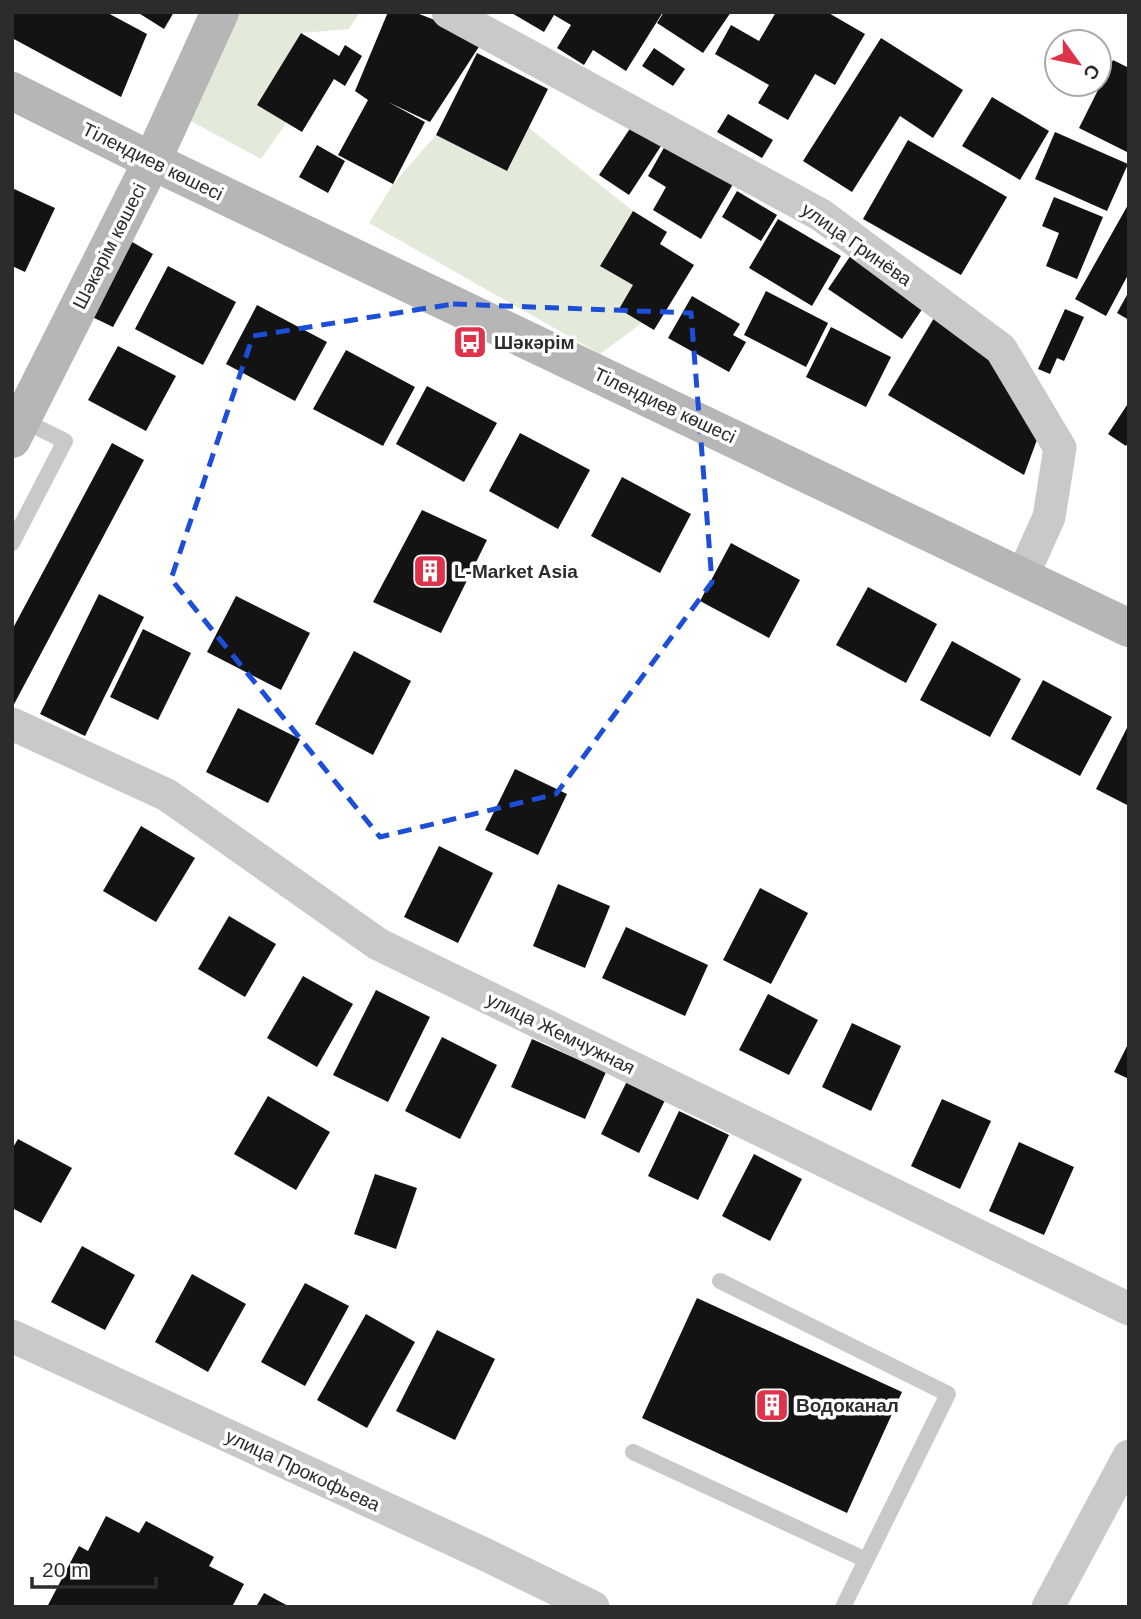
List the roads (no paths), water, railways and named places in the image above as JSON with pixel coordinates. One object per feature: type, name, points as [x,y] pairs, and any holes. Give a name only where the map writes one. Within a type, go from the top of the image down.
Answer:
[{"type":"street","name":"Шәкәрім көшесі","points":[[17,430],[152,161],[220,12]]},
{"type":"street","name":"улица Гринёва","points":[[448,12],[821,215],[1001,349],[1060,448],[1049,517],[1023,575]]},
{"type":"street","name":"Тілендиев көшесі","points":[[12,91],[152,161],[1023,575],[1129,628]]},
{"type":"street","name":"улица Жемчужная","points":[[12,724],[167,796],[378,944],[1129,1309]]},
{"type":"street","name":"улица Прокофьева","points":[[12,1336],[470,1547],[593,1607]]},
{"type":"street","points":[[1048,1607],[1129,1456]]},
{"type":"lane","points":[[12,543],[65,441],[17,430]]},
{"type":"lane","points":[[720,1281],[948,1394],[843,1607]]},
{"type":"lane","points":[[633,1452],[866,1560]]},
{"type":"place","name":"Шәкәрім","points":[[470,342]]},
{"type":"place","name":"L-Market Asia","points":[[430,571]]},
{"type":"place","name":"Водоканал","points":[[772,1405]]}]
